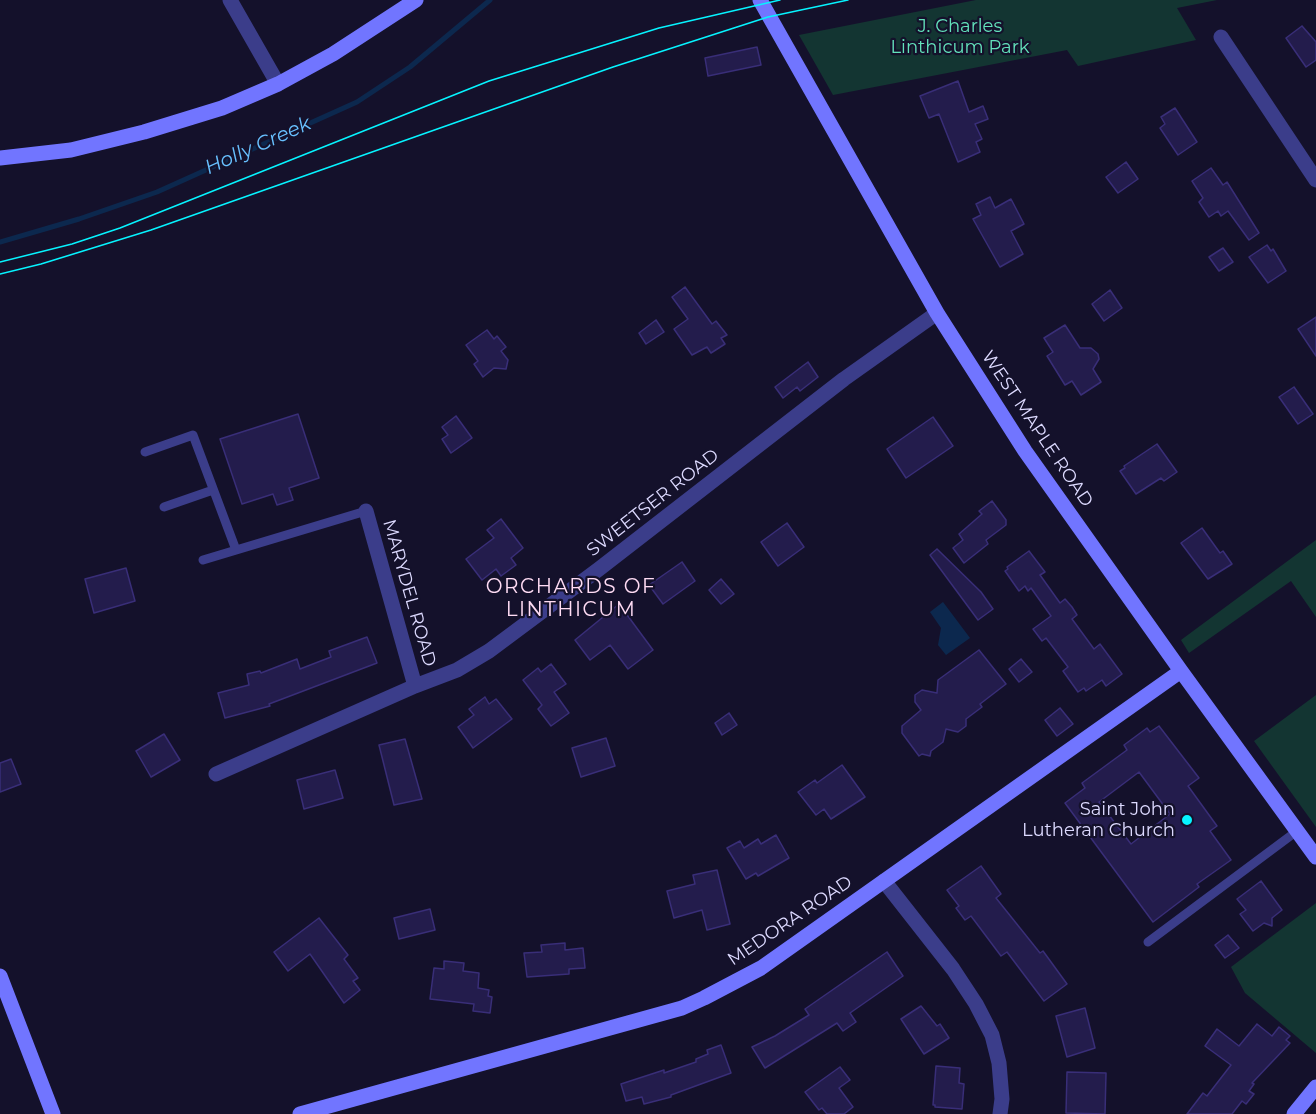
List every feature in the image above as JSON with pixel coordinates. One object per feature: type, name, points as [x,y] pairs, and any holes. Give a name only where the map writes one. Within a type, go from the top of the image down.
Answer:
[{"type":"street","points":[[230,0],[278,84]]},
{"type":"street","points":[[0,158],[71,150],[144,132],[222,108],[278,84],[333,54],[416,0]]},
{"type":"street","name":"WEST MAPLE ROAD","points":[[760,0],[936,313],[1025,451],[1180,670],[1316,856]]},
{"type":"street","points":[[1221,37],[1316,180]]},
{"type":"street","name":"SWEETSER ROAD","points":[[216,774],[457,670],[489,651],[844,380],[936,313]]},
{"type":"street","name":"MARYDEL ROAD","points":[[366,511],[416,686]]},
{"type":"street","name":"MEDORA ROAD","points":[[300,1114],[682,1008],[761,968],[1180,670]]},
{"type":"street","points":[[884,881],[953,969],[976,1004],[992,1035],[999,1063],[1002,1099],[1000,1114]]},
{"type":"street","points":[[0,976],[53,1114]]},
{"type":"street","points":[[1294,1114],[1316,1087]]},
{"type":"lane","points":[[145,452],[193,435],[236,550]]},
{"type":"lane","points":[[164,507],[213,489]]},
{"type":"lane","points":[[203,560],[366,511]]},
{"type":"lane","points":[[1148,942],[1297,831]]},
{"type":"green space","name":"J. Charles Linthicum Park","points":[[976,0],[1217,0],[1177,8],[1196,40],[1078,66],[1067,50],[833,95],[799,35]]},
{"type":"green space","points":[[1316,540],[1316,617],[1291,581],[1189,653],[1181,640]]},
{"type":"green space","points":[[1316,695],[1316,827],[1254,741]]},
{"type":"green space","points":[[1316,903],[1316,1053],[1245,993],[1231,967]]},
{"type":"water","points":[[943,602],[970,638],[946,655],[938,645],[941,628],[930,612]]},
{"type":"building","points":[[1302,26],[1316,42],[1316,60],[1306,67],[1286,38]]},
{"type":"building","points":[[757,47],[761,65],[708,76],[705,58]]},
{"type":"building","points":[[958,81],[969,112],[983,106],[988,119],[975,124],[982,139],[976,142],[980,152],[958,162],[939,114],[929,118],[920,96]]},
{"type":"building","points":[[1175,108],[1197,142],[1178,155],[1160,128],[1165,124],[1161,117]]},
{"type":"building","points":[[1126,162],[1138,179],[1118,193],[1106,177]]},
{"type":"building","points":[[1211,168],[1223,185],[1227,182],[1259,233],[1249,240],[1228,211],[1221,216],[1218,211],[1209,217],[1199,202],[1203,198],[1192,181]]},
{"type":"building","points":[[990,197],[995,208],[1011,199],[1024,224],[1011,231],[1023,254],[1000,267],[973,219],[981,215],[976,204]]},
{"type":"building","points":[[1267,245],[1271,251],[1273,249],[1286,271],[1268,283],[1249,257]]},
{"type":"building","points":[[1223,248],[1233,262],[1219,271],[1209,257]]},
{"type":"building","points":[[685,287],[712,324],[716,321],[727,335],[721,338],[725,344],[711,353],[707,347],[692,355],[674,329],[688,319],[672,297]]},
{"type":"building","points":[[1110,290],[1122,308],[1104,321],[1092,304]]},
{"type":"building","points":[[1316,317],[1316,356],[1298,329]]},
{"type":"building","points":[[656,320],[664,332],[646,344],[639,333]]},
{"type":"building","points":[[1065,325],[1080,348],[1091,348],[1098,354],[1099,359],[1093,369],[1101,382],[1081,395],[1072,381],[1065,385],[1047,356],[1053,352],[1044,338]]},
{"type":"building","points":[[487,330],[494,339],[497,336],[506,347],[501,351],[508,360],[506,369],[494,368],[483,377],[474,364],[478,361],[466,345]]},
{"type":"building","points":[[808,362],[818,377],[800,391],[797,387],[783,398],[775,387]]},
{"type":"building","points":[[1294,387],[1313,414],[1298,424],[1279,397]]},
{"type":"building","points":[[298,414],[319,478],[289,488],[293,500],[277,505],[273,494],[242,504],[220,439]]},
{"type":"building","points":[[456,416],[472,438],[451,453],[442,439],[448,435],[442,427]]},
{"type":"building","points":[[933,417],[953,446],[906,478],[887,449]]},
{"type":"building","points":[[1157,444],[1177,472],[1164,481],[1161,478],[1136,494],[1120,471]]},
{"type":"building","points":[[992,501],[1006,520],[1006,525],[986,540],[988,544],[964,563],[953,548],[963,540],[959,534],[982,514],[979,511]]},
{"type":"building","points":[[501,519],[523,548],[511,558],[516,565],[501,576],[496,569],[482,580],[466,559],[494,538],[487,530]]},
{"type":"building","points":[[787,523],[804,547],[778,566],[761,542]]},
{"type":"building","points":[[1202,528],[1220,553],[1223,551],[1232,564],[1208,579],[1181,543]]},
{"type":"building","points":[[937,549],[981,592],[993,609],[978,620],[930,555]]},
{"type":"building","points":[[1029,551],[1045,572],[1040,575],[1060,603],[1065,599],[1072,607],[1077,615],[1072,619],[1094,649],[1100,644],[1122,674],[1106,686],[1102,680],[1086,691],[1084,688],[1078,692],[1063,671],[1068,667],[1046,638],[1042,641],[1033,629],[1051,616],[1031,588],[1028,591],[1025,586],[1019,591],[1005,571]]},
{"type":"building","points":[[682,562],[695,581],[663,604],[649,585]]},
{"type":"building","points":[[126,568],[135,601],[94,613],[85,579]]},
{"type":"building","points":[[721,579],[734,594],[721,604],[709,590]]},
{"type":"building","points":[[619,604],[653,650],[628,669],[610,645],[590,660],[575,640]]},
{"type":"building","points":[[367,637],[377,663],[269,704],[270,706],[225,718],[218,693],[249,685],[247,674],[260,671],[261,673],[297,659],[300,669],[331,657],[329,651]]},
{"type":"building","points":[[979,650],[1006,684],[980,704],[982,707],[966,719],[966,726],[958,732],[946,729],[943,742],[931,751],[930,756],[922,754],[919,756],[902,733],[902,726],[921,710],[915,702],[915,695],[922,690],[937,693],[938,680]]},
{"type":"building","points":[[1021,659],[1032,672],[1019,682],[1009,669]]},
{"type":"building","points":[[551,664],[566,684],[554,692],[569,713],[551,726],[538,709],[542,705],[523,680],[538,668],[541,672]]},
{"type":"building","points":[[485,697],[489,704],[496,699],[512,719],[473,748],[458,727],[474,715],[469,709]]},
{"type":"building","points":[[1060,708],[1073,724],[1057,736],[1045,720]]},
{"type":"building","points":[[729,713],[737,725],[722,735],[715,723]]},
{"type":"building","name":"Saint John Lutheran Church","points":[[1159,726],[1199,778],[1188,786],[1217,826],[1210,831],[1231,860],[1197,884],[1199,887],[1153,922],[1065,803],[1085,788],[1082,783],[1127,750],[1124,745],[1147,728],[1150,732]],"holes":[[[1139,772],[1170,814],[1131,844],[1099,802]]]},
{"type":"building","points":[[164,734],[180,760],[151,777],[136,751]]},
{"type":"building","points":[[606,738],[615,766],[581,777],[572,748]]},
{"type":"building","points":[[405,739],[422,799],[394,805],[379,745]]},
{"type":"building","points":[[11,759],[21,784],[0,792],[0,763]]},
{"type":"building","points":[[842,765],[865,797],[831,819],[824,809],[816,815],[798,792],[815,780],[817,783]]},
{"type":"building","points":[[335,770],[343,798],[304,809],[297,780]]},
{"type":"building","points":[[776,835],[789,858],[758,876],[756,873],[746,879],[727,848],[740,841],[744,848],[758,839],[761,844]]},
{"type":"building","points":[[981,866],[1001,894],[996,898],[1040,953],[1043,951],[1067,984],[1044,1001],[1007,952],[1001,956],[971,916],[965,920],[956,908],[959,906],[947,890]]},
{"type":"building","points":[[717,870],[730,924],[707,930],[702,910],[674,918],[667,891],[695,884],[693,875]]},
{"type":"building","points":[[1261,881],[1282,910],[1272,918],[1272,926],[1264,923],[1253,931],[1240,914],[1246,910],[1237,899]]},
{"type":"building","points":[[430,909],[435,930],[399,939],[394,918]]},
{"type":"building","points":[[319,918],[348,955],[344,959],[358,978],[353,981],[360,990],[344,1003],[310,954],[288,971],[274,952]]},
{"type":"building","points":[[1228,935],[1239,948],[1225,958],[1215,945]]},
{"type":"building","points":[[565,943],[565,950],[583,948],[585,968],[569,969],[569,974],[527,977],[524,953],[542,952],[541,945]]},
{"type":"building","points":[[887,952],[903,976],[850,1013],[856,1022],[843,1031],[837,1023],[765,1068],[752,1047],[809,1015],[805,1009]]},
{"type":"building","points":[[444,961],[464,963],[463,971],[479,973],[478,988],[489,990],[488,996],[492,997],[490,1013],[473,1011],[474,1004],[430,999],[434,968],[444,969]]},
{"type":"building","points":[[921,1006],[937,1026],[940,1024],[949,1038],[924,1054],[901,1019]]},
{"type":"building","points":[[1085,1008],[1095,1048],[1067,1057],[1056,1016]]},
{"type":"building","points":[[1257,1024],[1272,1036],[1279,1027],[1290,1036],[1286,1040],[1290,1043],[1252,1083],[1254,1084],[1249,1091],[1254,1094],[1246,1104],[1242,1101],[1232,1114],[1187,1114],[1203,1093],[1207,1096],[1231,1065],[1205,1046],[1217,1029],[1239,1046]]},
{"type":"building","points":[[721,1045],[731,1073],[671,1095],[671,1097],[644,1104],[642,1097],[626,1101],[621,1084],[696,1062],[696,1059],[708,1054],[707,1050]]},
{"type":"building","points":[[936,1066],[960,1068],[959,1083],[964,1084],[962,1109],[933,1105]]},
{"type":"building","points":[[840,1067],[850,1080],[839,1088],[853,1107],[844,1114],[827,1114],[822,1108],[819,1110],[805,1092]]},
{"type":"building","points":[[1067,1072],[1106,1073],[1105,1114],[1066,1113]]},
{"type":"waterway","name":"Holly Creek","points":[[0,242],[79,219],[157,192],[357,102],[410,67],[490,0]]},
{"type":"tram line","points":[[0,262],[72,244],[120,228],[489,81],[659,28],[780,0]]},
{"type":"tram line","points":[[0,274],[41,264],[151,230],[613,67],[768,17],[848,0]]},
{"type":"place","name":"Saint John Lutheran Church","points":[[1187,820]]},
{"type":"district","name":"ORCHARDS OF LINTHICUM","points":[[571,598]]}]
